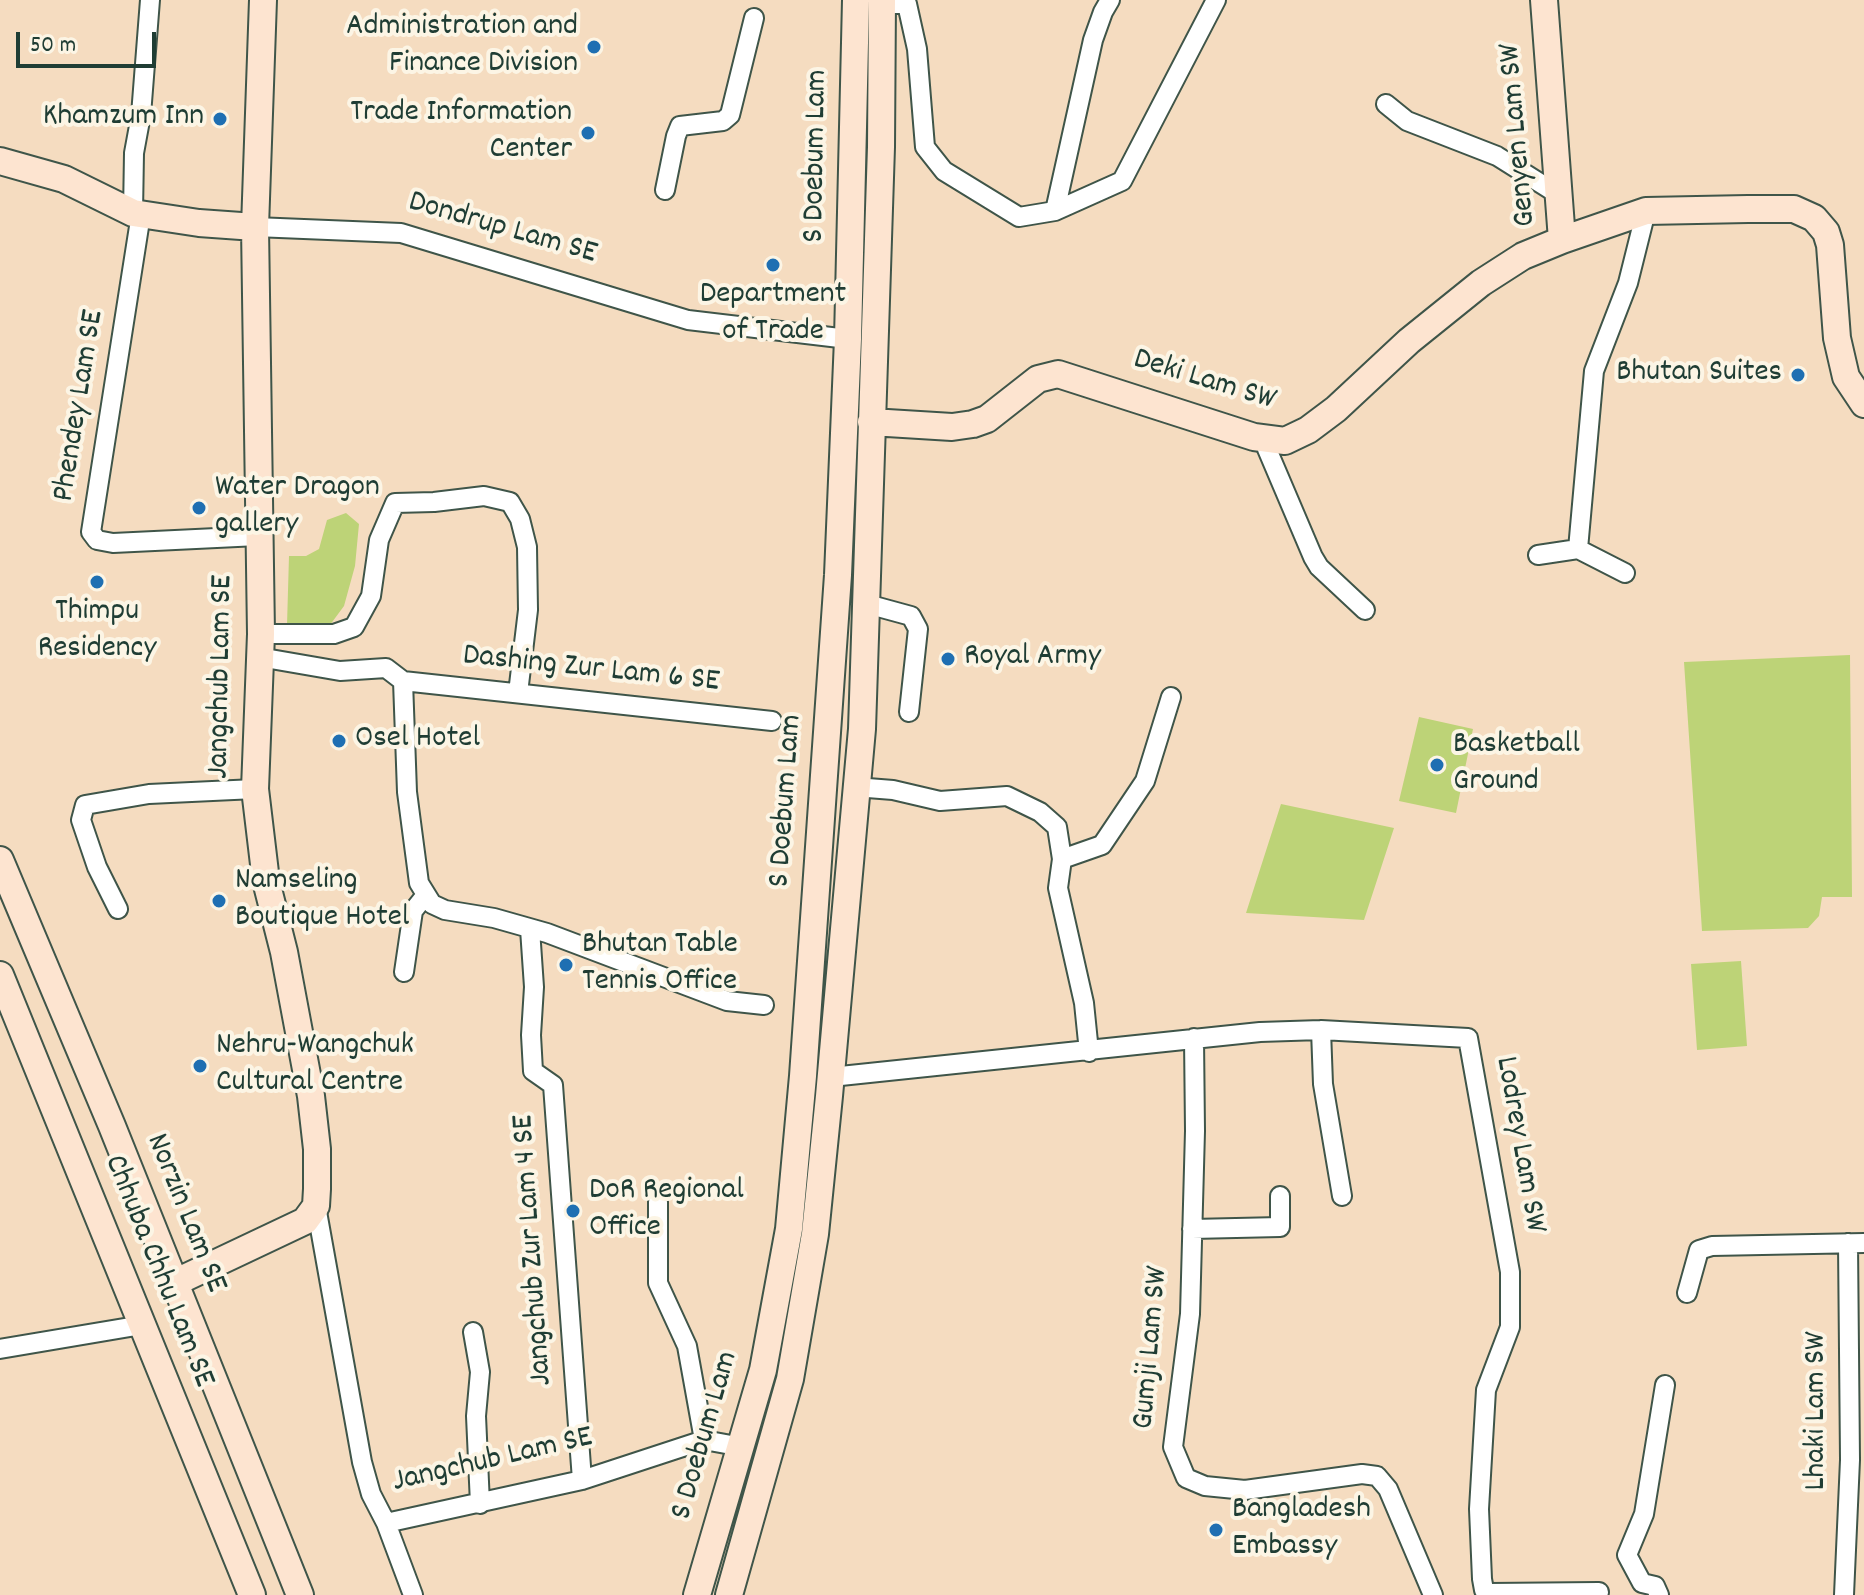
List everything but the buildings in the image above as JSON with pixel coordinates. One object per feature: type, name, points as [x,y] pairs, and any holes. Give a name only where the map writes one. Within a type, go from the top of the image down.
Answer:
[{"type":"main road","name":"Jangchub Lam SE","points":[[263,0],[255,227],[260,646],[255,789],[266,881],[284,952],[311,1096],[317,1149],[314,1210]]},
{"type":"main road","name":"S Doebum Lam","points":[[697,1595],[763,1370],[789,1229],[803,1076],[838,575],[848,339],[856,0]]},
{"type":"main road","name":"Genyen Lam SW","points":[[1544,0],[1562,240],[1646,211],[1794,209],[1814,218],[1826,232],[1830,245],[1837,338],[1846,377],[1864,404]]},
{"type":"main road","name":"S Doebum Lam","points":[[729,1595],[790,1379],[815,1234],[831,1077],[862,729],[880,162],[882,2]]},
{"type":"main road","name":"Dondrup Lam SE","points":[[0,161],[64,179],[137,214],[255,227]]},
{"type":"main road","name":"Deki Lam SW","points":[[871,422],[952,427],[973,424],[987,419],[1038,379],[1058,374],[1266,439],[1285,441],[1308,430],[1336,409],[1409,341],[1481,283],[1523,256],[1562,240]]},
{"type":"main road","name":"Norzin Lam SE","points":[[3,873],[112,1126],[300,1595]]},
{"type":"main road","name":"Chhuba Chhu Lam SE","points":[[0,975],[131,1326],[252,1595]]},
{"type":"main road","points":[[174,1283],[297,1225],[314,1210]]},
{"type":"street","name":"Phendey Lam SE","points":[[150,0],[141,115],[134,153],[137,214],[91,532],[97,540],[113,543],[258,536]]},
{"type":"street","points":[[1055,211],[1093,40],[1110,0]]},
{"type":"street","points":[[882,2],[907,4],[917,49],[925,147],[944,171],[1019,217],[1055,211],[1122,181],[1216,0]]},
{"type":"street","points":[[665,190],[680,126],[723,121],[730,115],[754,18]]},
{"type":"street","points":[[1386,104],[1407,121],[1497,156],[1559,195]]},
{"type":"street","points":[[1578,549],[1594,371],[1628,283],[1646,211]]},
{"type":"street","name":"Dondrup Lam SE","points":[[255,227],[401,233],[688,320],[848,339]]},
{"type":"street","points":[[1266,439],[1267,449],[1313,557],[1319,567],[1365,610]]},
{"type":"street","points":[[260,646],[334,634],[354,627],[371,596],[379,540],[395,503],[484,496],[510,502],[520,519],[527,547],[528,610],[518,693]]},
{"type":"street","points":[[1538,555],[1578,549],[1625,573]]},
{"type":"street","points":[[867,604],[911,616],[918,629],[909,712]]},
{"type":"street","name":"Dashing Zur Lam 6 SE","points":[[260,646],[340,671],[386,668],[403,681],[772,721]]},
{"type":"street","points":[[403,681],[407,792],[419,883],[432,904],[445,910],[494,918],[547,933],[727,1001],[764,1005]]},
{"type":"street","points":[[1062,859],[1102,845],[1145,781],[1171,697]]},
{"type":"street","points":[[855,787],[893,790],[940,801],[1007,796],[1040,812],[1057,827],[1062,859],[1058,888],[1084,1003],[1089,1052]]},
{"type":"street","points":[[118,909],[97,867],[81,820],[85,805],[149,794],[255,789]]},
{"type":"street","points":[[404,972],[413,911],[425,896]]},
{"type":"street","name":"Jangchub Zur Lam 4 SE","points":[[530,929],[534,987],[531,1035],[533,1071],[553,1085],[582,1480]]},
{"type":"street","points":[[1321,1030],[1323,1084],[1342,1196]]},
{"type":"street","name":"Lodrey Lam SW","points":[[831,1077],[1089,1052],[1194,1038],[1321,1030],[1468,1038],[1510,1272],[1510,1327],[1486,1390],[1479,1509],[1484,1590],[1489,1593],[1599,1592]]},
{"type":"street","name":"Gumji Lam SW","points":[[1194,1038],[1190,1314],[1173,1447],[1186,1478],[1205,1486],[1245,1490],[1362,1474],[1377,1476],[1388,1489],[1433,1595]]},
{"type":"street","points":[[1192,1229],[1280,1227],[1280,1196]]},
{"type":"street","points":[[658,1202],[658,1283],[687,1346],[704,1440]]},
{"type":"street","name":"Jangchub Lam SE","points":[[314,1210],[362,1462],[371,1494],[386,1523],[582,1480],[704,1440],[742,1447]]},
{"type":"street","points":[[1687,1293],[1699,1250],[1712,1246],[1856,1243]]},
{"type":"street","name":"Lhaki Lam SW","points":[[1844,1595],[1856,1243]]},
{"type":"street","points":[[0,1349],[131,1326]]},
{"type":"street","points":[[473,1332],[480,1372],[476,1416],[480,1504]]},
{"type":"street","points":[[1659,1595],[1655,1586],[1642,1583],[1627,1555],[1644,1514],[1665,1385]]},
{"type":"street","points":[[386,1523],[413,1595]]},
{"type":"green space","points":[[346,513],[359,524],[355,566],[344,606],[327,629],[302,638],[287,625],[289,556],[306,556],[319,549],[327,520]]},
{"type":"green space","points":[[1850,655],[1852,897],[1822,897],[1819,916],[1808,928],[1702,931],[1684,662]]},
{"type":"green space","name":"Basketball Ground","points":[[1419,717],[1473,729],[1456,813],[1399,801]]},
{"type":"green space","points":[[1281,804],[1394,828],[1364,920],[1246,913]]},
{"type":"green space","points":[[1741,961],[1747,1046],[1697,1050],[1691,964]]},
{"type":"place","name":"Administration and Finance Division","points":[[594,47]]},
{"type":"place","name":"Khamzum Inn","points":[[220,119]]},
{"type":"place","name":"Trade Information Center","points":[[588,133]]},
{"type":"place","name":"Department of Trade","points":[[773,265]]},
{"type":"place","name":"Bhutan Suites","points":[[1798,375]]},
{"type":"place","name":"Water Dragon gallery","points":[[199,508]]},
{"type":"place","name":"Thimpu Residency","points":[[97,582]]},
{"type":"place","name":"Royal Army","points":[[948,659]]},
{"type":"place","name":"Osel Hotel","points":[[339,741]]},
{"type":"place","name":"Basketball Ground","points":[[1437,765]]},
{"type":"place","name":"Namseling Boutique Hotel","points":[[219,901]]},
{"type":"place","name":"Bhutan Table Tennis Office","points":[[566,965]]},
{"type":"place","name":"Nehru-Wangchuk Cultural Centre","points":[[200,1066]]},
{"type":"place","name":"DoR Regional Office","points":[[573,1211]]},
{"type":"place","name":"Bangladesh Embassy","points":[[1216,1530]]}]
